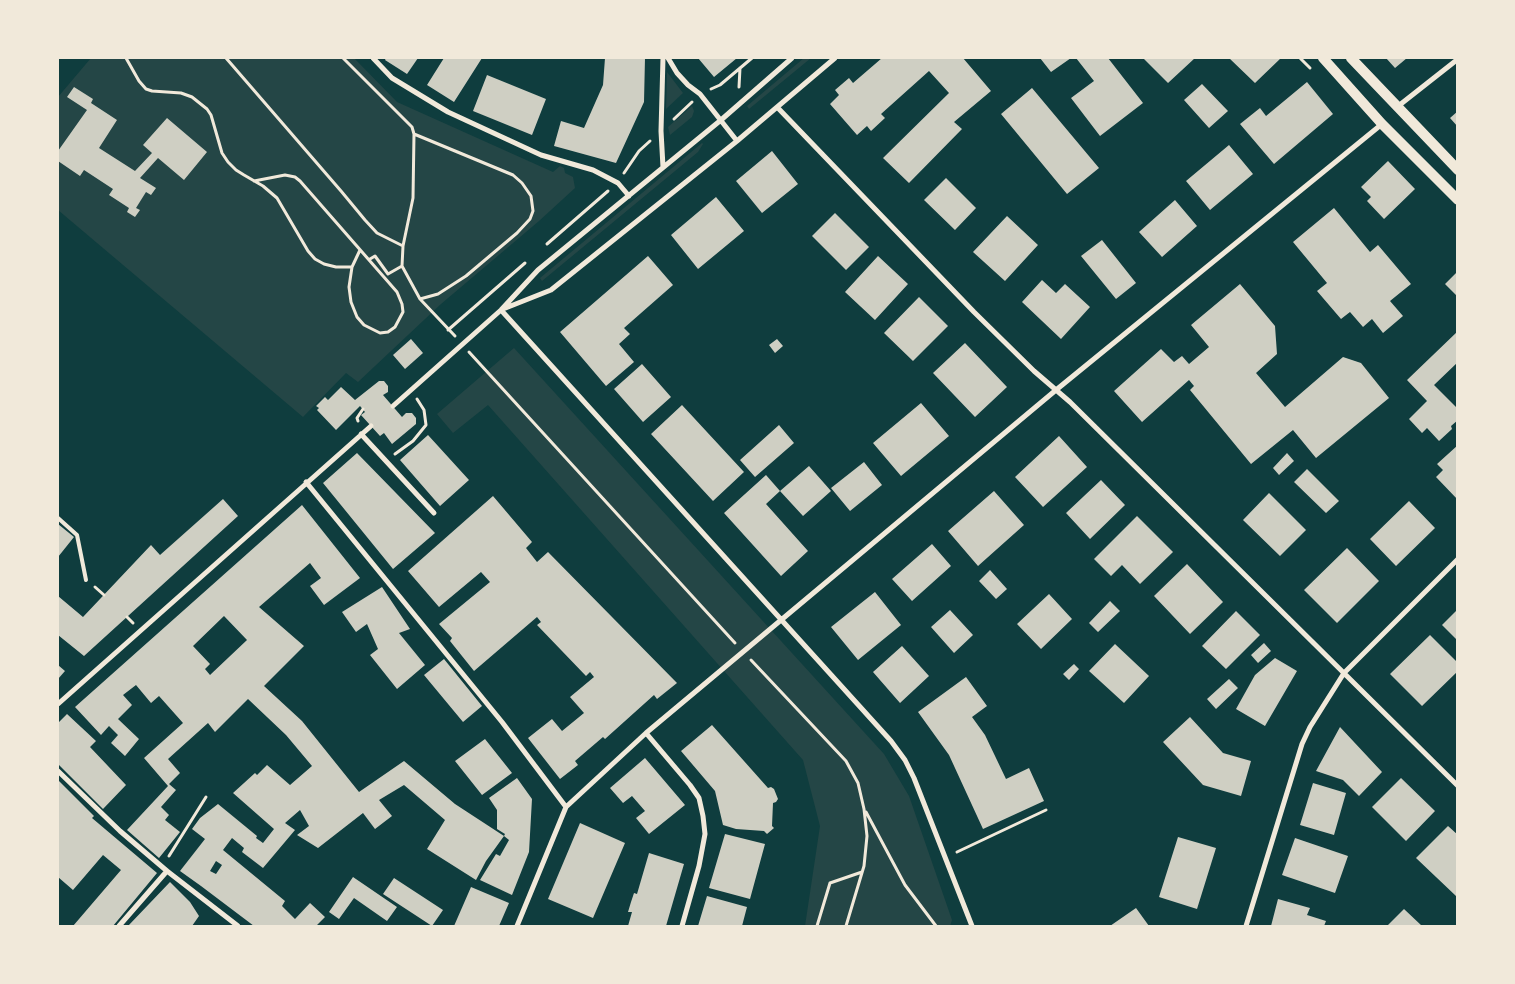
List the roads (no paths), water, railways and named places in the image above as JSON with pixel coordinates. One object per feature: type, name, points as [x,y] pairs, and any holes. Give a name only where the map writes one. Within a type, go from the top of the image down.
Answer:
[{"type":"main road","points":[[1323,58],[1382,124],[1458,200]]},
{"type":"main road","points":[[1351,58],[1458,170]]},
{"type":"street","points":[[373,58],[392,78],[448,112],[541,155],[593,170],[618,183],[629,196]]},
{"type":"street","points":[[663,58],[661,131],[663,167]]},
{"type":"street","points":[[668,58],[677,72],[688,85],[700,94],[737,141]]},
{"type":"street","points":[[393,406],[501,310],[538,270],[721,120],[792,58]]},
{"type":"street","points":[[501,310],[551,290],[737,141],[835,58]]},
{"type":"street","points":[[1396,107],[1458,59]]},
{"type":"street","points":[[777,107],[974,312],[1034,371],[1070,402],[1458,786]]},
{"type":"street","points":[[517,926],[566,806],[646,734],[1056,390],[1382,124]]},
{"type":"street","points":[[501,310],[782,620],[905,760],[914,778],[972,926]]},
{"type":"street","points":[[58,704],[371,426]]},
{"type":"street","points":[[361,434],[434,513]]},
{"type":"street","points":[[306,482],[502,722],[566,806]]},
{"type":"street","points":[[1246,926],[1302,744],[1319,712],[1344,673],[1458,560]]},
{"type":"street","points":[[646,734],[690,785],[699,798],[703,816],[705,834],[699,866],[682,926]]},
{"type":"street","points":[[58,771],[120,831],[166,871],[238,926]]},
{"type":"street","points":[[118,926],[166,871]]},
{"type":"lane","points":[[58,518],[77,535],[86,580]]}]
